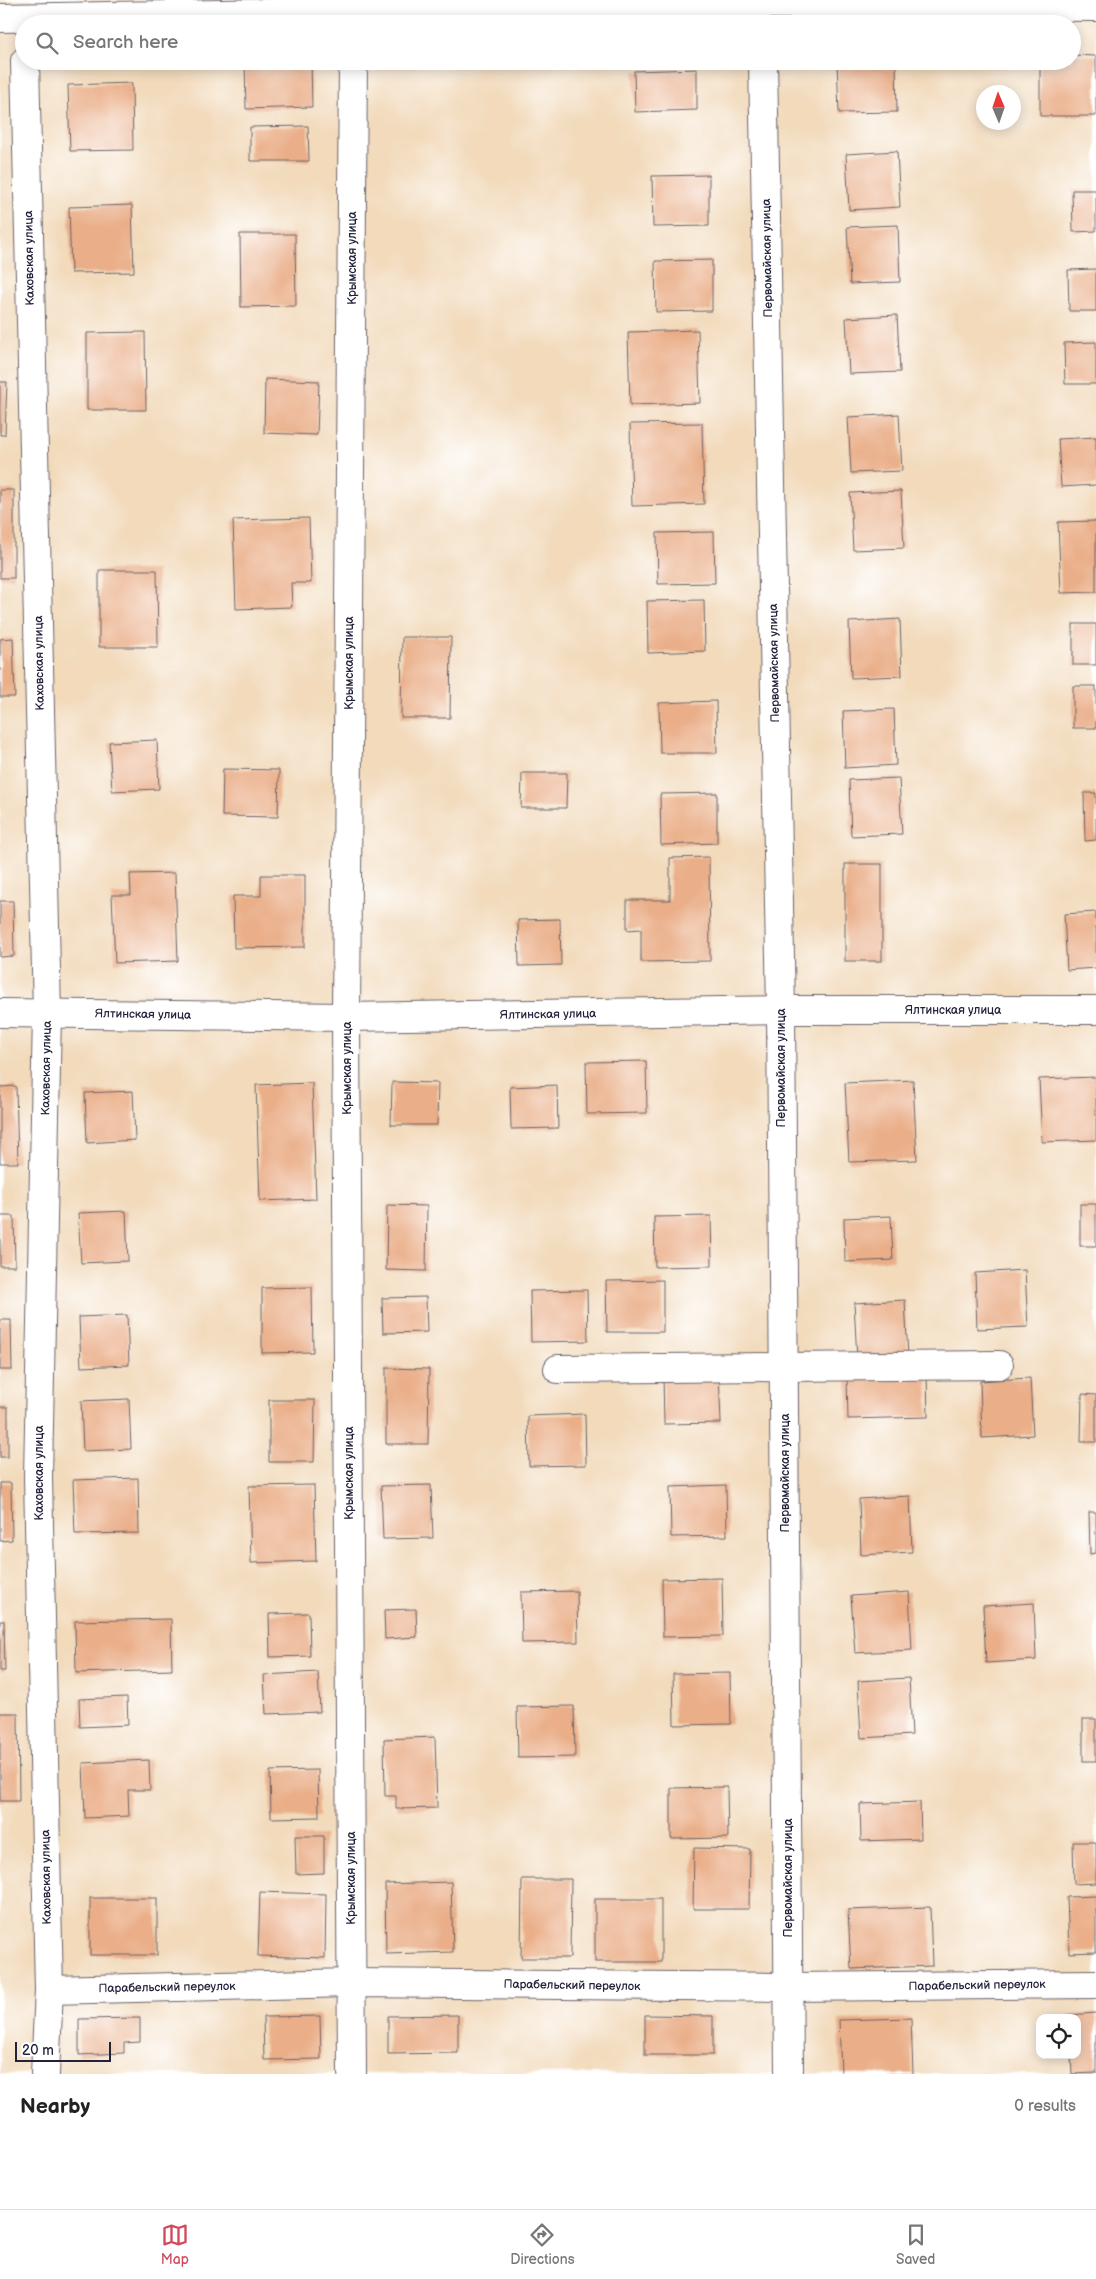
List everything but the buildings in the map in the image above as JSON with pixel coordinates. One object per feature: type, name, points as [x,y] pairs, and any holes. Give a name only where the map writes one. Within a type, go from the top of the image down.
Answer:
[{"type":"street","points":[[18,15],[354,11],[1096,7]]},
{"type":"street","name":"Каховская улица","points":[[25,70],[47,1013],[38,1477],[49,1990],[45,2074]]},
{"type":"street","name":"Крымская улица","points":[[352,2074],[346,1017],[353,70]]},
{"type":"street","name":"Первомайская улица","points":[[763,70],[781,1010],[789,1987],[788,2074]]},
{"type":"street","name":"Ялтинская улица","points":[[0,1014],[346,1017],[781,1010],[1096,1010]]},
{"type":"street","points":[[558,1369],[999,1365]]},
{"type":"street","name":"Парабельский переулок","points":[[49,1990],[351,1982],[789,1987],[1096,1984]]}]
